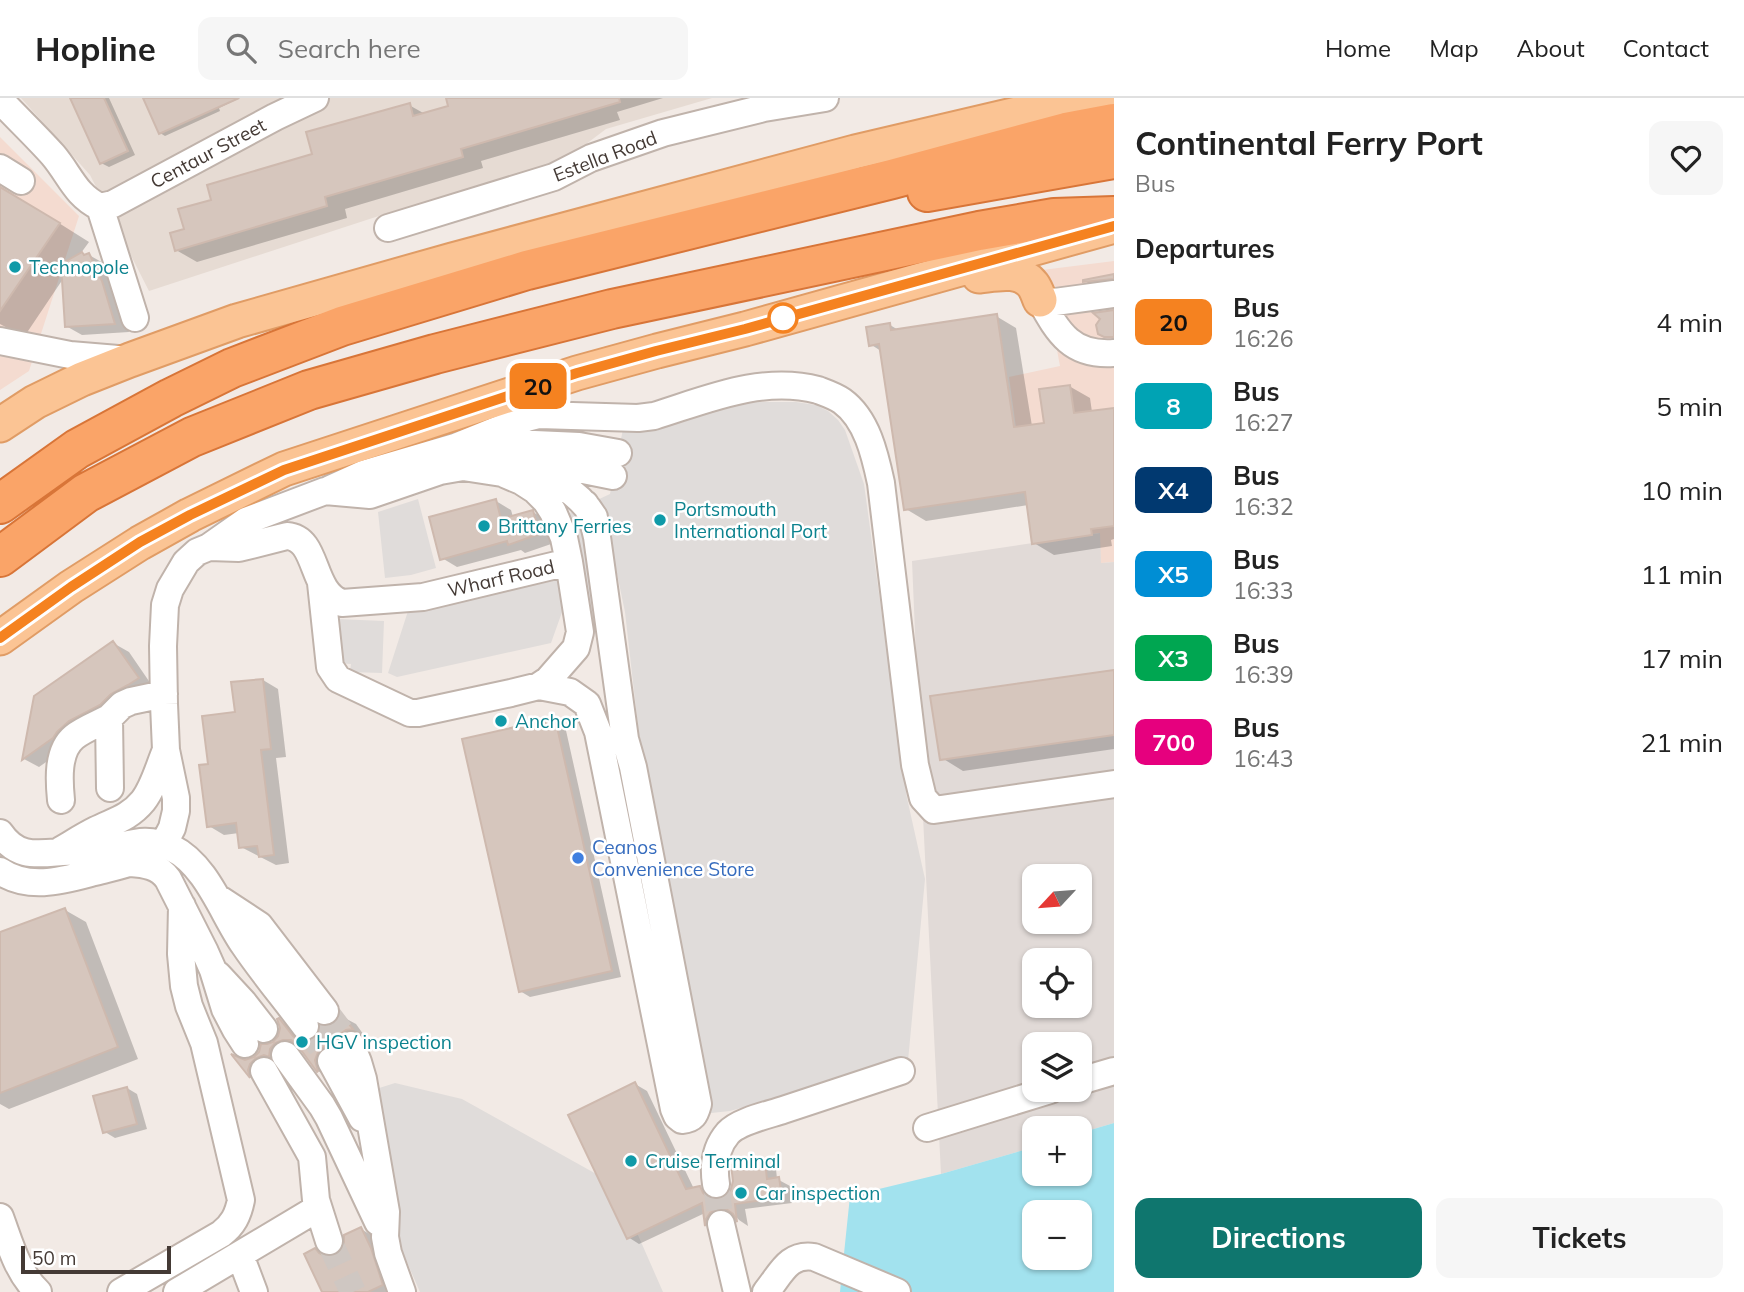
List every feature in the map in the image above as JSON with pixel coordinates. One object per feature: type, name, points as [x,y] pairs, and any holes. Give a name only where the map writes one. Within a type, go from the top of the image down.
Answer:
[{"type":"highway","points":[[0,504],[77,449],[171,398],[232,368],[342,326],[527,270],[1066,132],[1114,123]]},
{"type":"highway","points":[[738,218],[942,190],[1114,159]]},
{"type":"highway","points":[[7,552],[86,493],[192,437],[309,390],[500,337],[636,304],[979,231],[1054,218],[1114,216]]},
{"type":"main road","points":[[0,425],[35,402],[82,379],[237,321],[465,256],[855,152],[1054,102],[1103,98]]},
{"type":"main road","points":[[0,638],[140,542],[284,470],[577,373],[1114,226]]},
{"type":"main road","points":[[916,282],[1010,273],[1019,275],[1032,284],[1040,300]]},
{"type":"street","name":"Centaur Street","points":[[100,207],[113,204],[315,98]]},
{"type":"street","name":"Estella Road","points":[[388,228],[415,209],[445,197],[554,177],[591,158],[663,133],[764,108],[825,98]]},
{"type":"street","points":[[0,100],[54,157],[76,189],[100,207],[135,318]]},
{"type":"street","points":[[1040,300],[1055,302],[1114,294]]},
{"type":"street","points":[[1040,300],[1054,325],[1074,346],[1100,354],[1114,353]]},
{"type":"street","points":[[0,341],[70,355],[130,360]]},
{"type":"street","points":[[308,551],[304,527],[318,493],[363,474],[454,447],[527,418],[538,415],[615,419],[646,417],[759,386],[803,386],[841,400],[862,426],[877,463],[915,765],[923,798],[934,810],[1114,784]]},
{"type":"street","points":[[454,447],[502,453],[521,450],[617,455]]},
{"type":"street","points":[[521,450],[617,455]]},
{"type":"street","points":[[521,450],[617,455]]},
{"type":"street","points":[[318,493],[450,459],[470,457],[514,463],[564,486],[585,504],[592,516],[597,537],[625,739],[633,767],[698,1104],[690,1119],[682,1121],[674,1109],[598,732],[587,704],[570,692],[539,686]]},
{"type":"street","name":"Wharf Road","points":[[163,845],[172,828],[176,798],[166,750],[163,646],[165,605],[170,589],[186,562],[197,552],[209,547],[246,521],[318,493],[370,495],[440,471],[463,467],[502,474],[535,490],[546,501],[559,523],[569,562],[423,597],[342,603],[329,596],[321,583]]},
{"type":"street","points":[[209,547],[239,548],[287,536],[306,546],[321,583],[330,667],[338,679],[410,713],[511,693],[539,686],[548,680],[579,641],[580,632],[569,562]]},
{"type":"street","points":[[61,800],[58,774],[66,747],[76,735],[109,718],[122,705],[164,694]]},
{"type":"street","points":[[109,718],[110,788]]},
{"type":"street","name":"Wharf Road","points":[[57,852],[96,830],[117,822],[136,808],[149,789],[166,750]]},
{"type":"street","points":[[3,844],[30,854],[42,855],[101,850],[139,841],[163,845],[181,853],[217,897],[259,925],[315,1018]]},
{"type":"street","points":[[0,871],[16,879],[41,882],[64,880],[130,863],[146,857],[163,845]]},
{"type":"street","points":[[130,863],[146,864],[165,875],[209,961],[225,1009],[236,1030],[255,1037]]},
{"type":"street","points":[[194,866],[210,904],[213,920],[204,1043]]},
{"type":"street","points":[[121,1292],[229,1228],[239,1211],[241,1200],[204,1043],[184,986],[181,954],[182,906]]},
{"type":"street","points":[[351,1045],[363,1079],[386,1212],[385,1237]]},
{"type":"street","points":[[331,1061],[358,1109],[374,1145]]},
{"type":"street","points":[[329,1241],[316,1200],[312,1157],[275,1063],[322,1106],[329,1118],[385,1237],[391,1264],[402,1292]]},
{"type":"street","points":[[716,1184],[714,1168],[717,1153],[734,1129],[901,1071]]},
{"type":"street","points":[[1092,1077],[1114,1071]]},
{"type":"street","points":[[927,1128],[1022,1099]]},
{"type":"street","points":[[177,1292],[318,1208]]},
{"type":"street","points":[[0,1217],[17,1264],[38,1292]]},
{"type":"street","points":[[721,1224],[737,1292]]},
{"type":"street","points":[[240,1255],[254,1292]]},
{"type":"street","points":[[766,1292],[791,1260],[806,1256],[897,1292]]},
{"type":"shaded area","points":[[21,98],[712,98],[606,129],[561,163],[391,212],[149,291],[90,175]]},
{"type":"shaded area","points":[[0,137],[79,216],[29,371],[0,390]]},
{"type":"shaded area","points":[[1114,261],[1114,562],[1101,563],[1099,533],[1032,544],[1009,377],[1060,366],[1042,270]]},
{"type":"shaded area","points":[[756,402],[816,405],[828,411],[845,430],[864,484],[907,798],[925,879],[908,1061],[730,1111],[702,1114],[640,744],[625,612],[615,564],[590,635],[563,516],[610,494],[623,429],[706,407]]},
{"type":"shaded area","points":[[418,499],[436,568],[385,578],[378,512]]},
{"type":"shaded area","points":[[1100,533],[1101,563],[1114,562],[1114,1123],[1092,1129],[1092,1116],[1022,1116],[1022,1150],[941,1174],[912,561]]},
{"type":"shaded area","points":[[562,579],[566,601],[551,643],[397,677],[388,673],[408,611]]},
{"type":"shaded area","points":[[337,619],[384,621],[382,673],[350,672],[351,664],[335,663]]},
{"type":"shaded area","points":[[395,1083],[462,1099],[616,1185],[663,1292],[420,1292],[396,1237],[373,1090]]},
{"type":"water","points":[[1114,1123],[1114,1292],[840,1292],[850,1196],[1022,1150],[1022,1186],[1092,1186],[1092,1129]]},
{"type":"building","points":[[70,98],[104,98],[128,151],[100,164]]},
{"type":"building","points":[[143,98],[239,98],[159,134]]},
{"type":"building","points":[[446,98],[619,98],[620,102],[461,149],[463,157],[325,197],[327,206],[175,251],[170,233],[184,229],[178,209],[211,200],[207,185],[312,154],[306,132],[410,103],[413,116],[448,106]]},
{"type":"building","name":"Technopole","points":[[0,187],[60,223],[0,311]]},
{"type":"building","points":[[82,252],[84,255],[89,253],[102,281],[115,324],[65,327],[61,264]]},
{"type":"building","points":[[1114,274],[1114,279],[1083,282],[1083,280]]},
{"type":"building","points":[[1114,310],[1114,337],[1098,334],[1096,325],[1100,319],[1093,313]]},
{"type":"building","points":[[997,314],[1014,427],[1044,423],[1039,389],[1070,385],[1074,413],[1114,408],[1114,526],[1091,529],[1092,535],[1032,544],[1025,492],[904,510],[879,344],[869,346],[866,327],[890,323],[891,330]]},
{"type":"building","name":"Brittany Ferries","points":[[496,499],[501,519],[533,510],[539,534],[508,545],[507,541],[440,560],[429,517]]},
{"type":"building","points":[[113,641],[139,678],[111,694],[100,705],[69,721],[53,738],[22,760],[34,696]]},
{"type":"building","points":[[1114,670],[1114,735],[940,760],[930,696]]},
{"type":"building","points":[[263,679],[271,749],[261,750],[274,855],[259,857],[257,846],[239,848],[236,823],[207,827],[199,765],[208,764],[202,716],[235,712],[231,682]]},
{"type":"building","points":[[555,718],[612,971],[519,992],[462,739]]},
{"type":"building","points":[[65,908],[118,1047],[0,1093],[0,932]]},
{"type":"building","points":[[340,1013],[353,1029],[339,1035],[336,1046],[324,1047],[318,1052],[315,1060],[317,1072],[291,1040],[275,1043],[270,1049],[269,1057],[264,1055],[256,1058],[248,1070],[250,1078],[231,1054],[245,1060],[254,1057],[261,1044],[273,1042],[278,1036],[279,1018],[293,1036],[306,1042],[315,1038],[320,1026],[335,1023]]},
{"type":"building","name":"Cruise Terminal","points":[[635,1082],[686,1189],[700,1186],[709,1198],[719,1199],[726,1196],[731,1189],[731,1165],[765,1161],[767,1179],[779,1177],[782,1197],[735,1204],[737,1222],[733,1214],[726,1209],[717,1209],[710,1213],[705,1226],[702,1203],[627,1239],[568,1115]]},
{"type":"building","points":[[127,1087],[137,1124],[103,1133],[93,1096]]},
{"type":"building","points":[[361,1227],[383,1285],[368,1292],[322,1292],[304,1254],[315,1248],[325,1256],[334,1256],[344,1245],[344,1235]]},
{"type":"tunnel","points":[[325,1011],[351,1045]]},
{"type":"tunnel","points":[[305,1026],[331,1061]]},
{"type":"tunnel","points":[[716,1184],[721,1224]]},
{"type":"tunnel","points":[[329,1241],[353,1292]]},
{"type":"bus line","name":"20","points":[[0,638],[140,542],[284,470],[577,373],[1114,226]]},
{"type":"place","name":"Technopole","points":[[15,267]]},
{"type":"place","name":"Portsmouth International Port","points":[[660,520]]},
{"type":"place","name":"Brittany Ferries","points":[[484,526]]},
{"type":"place","name":"Anchor","points":[[501,721]]},
{"type":"place","name":"Ceanos Convenience Store","points":[[578,858]]},
{"type":"place","name":"HGV inspection","points":[[302,1042]]},
{"type":"place","name":"Cruise Terminal","points":[[631,1161]]},
{"type":"place","name":"Car inspection","points":[[741,1193]]}]
